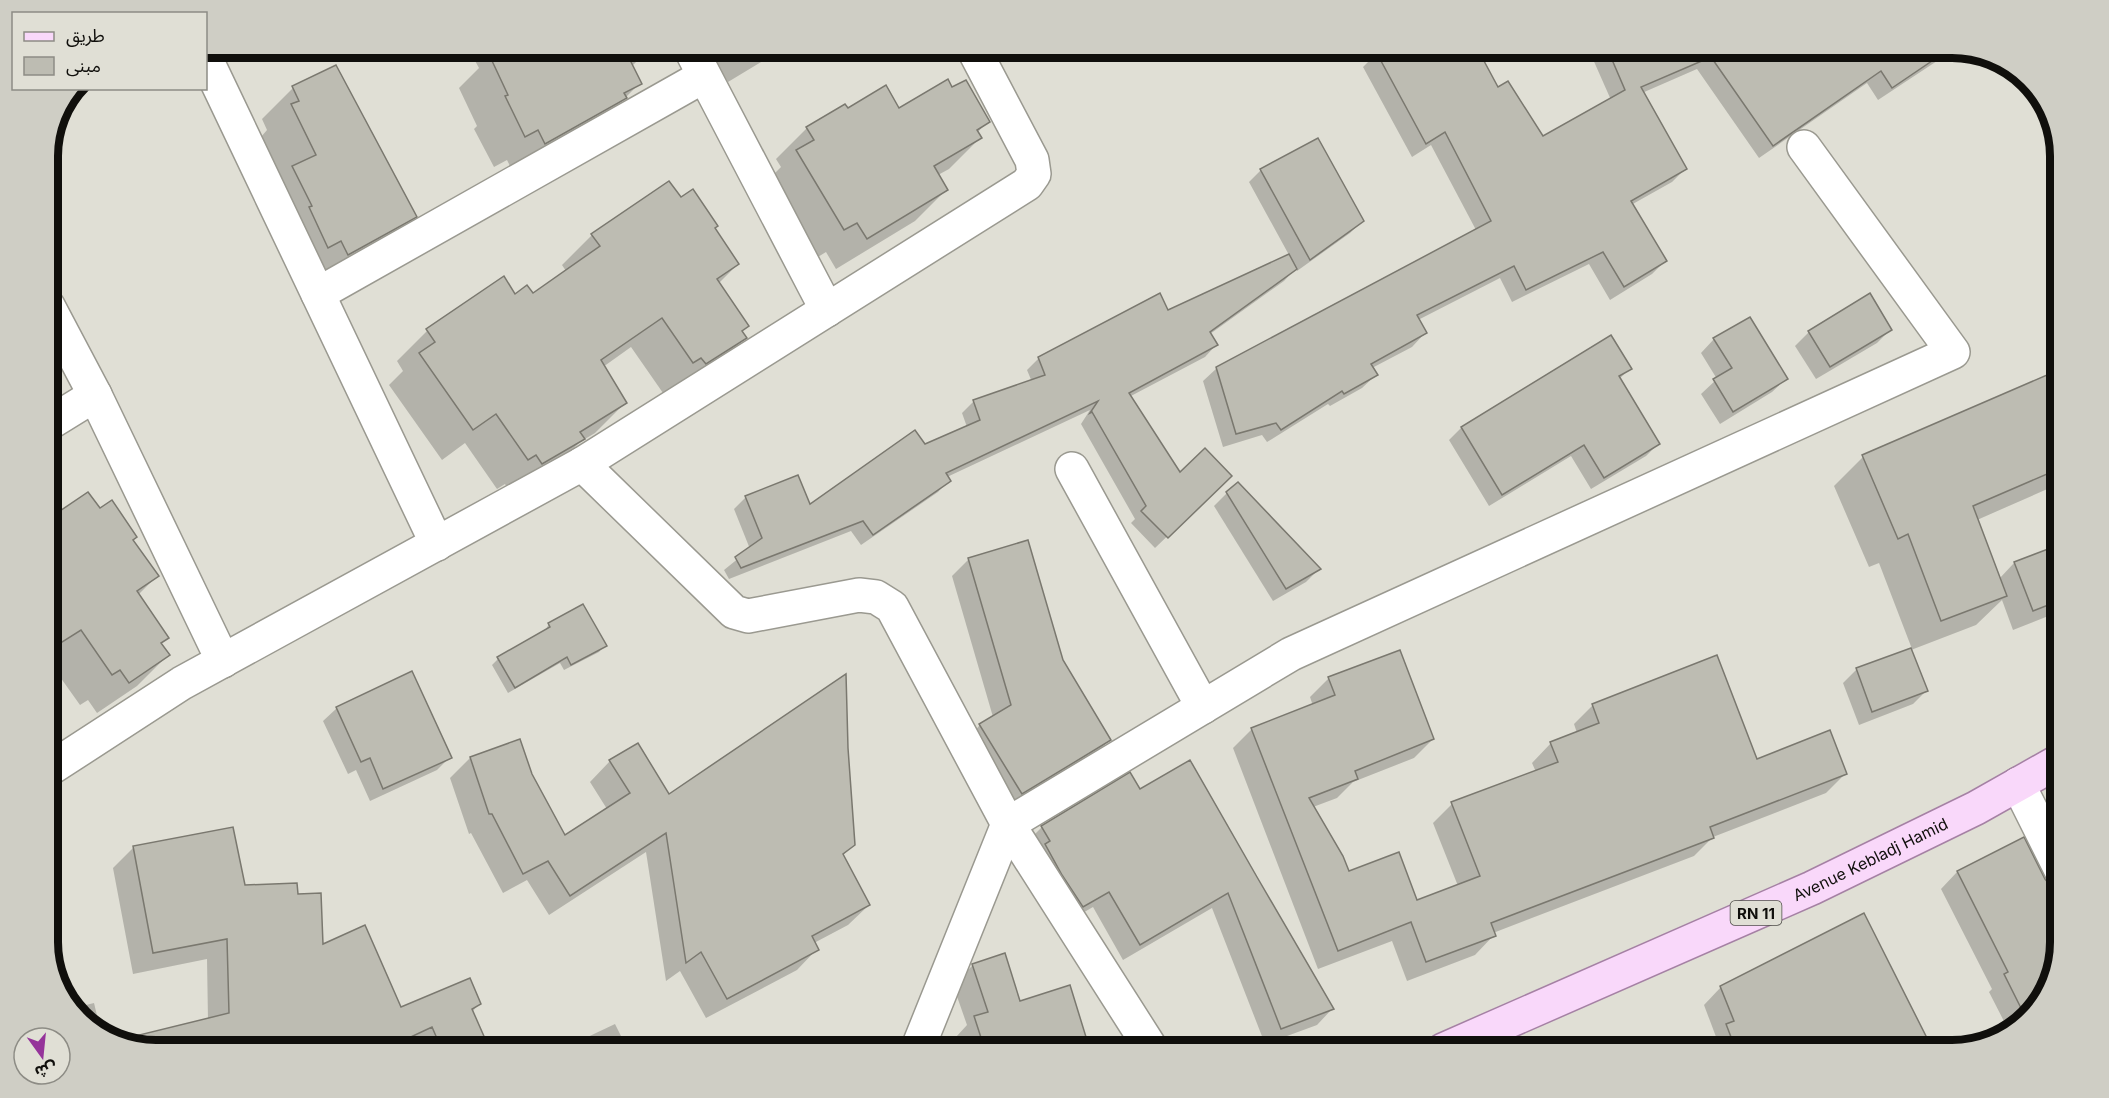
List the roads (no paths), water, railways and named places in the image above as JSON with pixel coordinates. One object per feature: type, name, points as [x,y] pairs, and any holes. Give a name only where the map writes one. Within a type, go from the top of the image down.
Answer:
[{"type":"main road","name":"Avenue Kebladj Hamid","points":[[1466,1040],[1812,888],[1976,808],[2050,766]]},
{"type":"street","points":[[59,763],[182,683],[582,464],[1027,184],[1034,174],[1032,160],[978,58]]},
{"type":"street","points":[[207,61],[437,544]]},
{"type":"street","points":[[318,294],[697,62],[827,310]]},
{"type":"street","points":[[921,1040],[1008,824],[1291,654],[1953,352],[1804,147]]},
{"type":"street","points":[[59,327],[95,395],[223,661]]},
{"type":"street","points":[[59,417],[95,395]]},
{"type":"street","points":[[582,464],[734,612],[748,616],[859,595],[876,597],[892,607],[1008,824],[1146,1040]]},
{"type":"street","points":[[1072,469],[1203,707]]},
{"type":"street","points":[[2018,784],[2050,848]]}]
